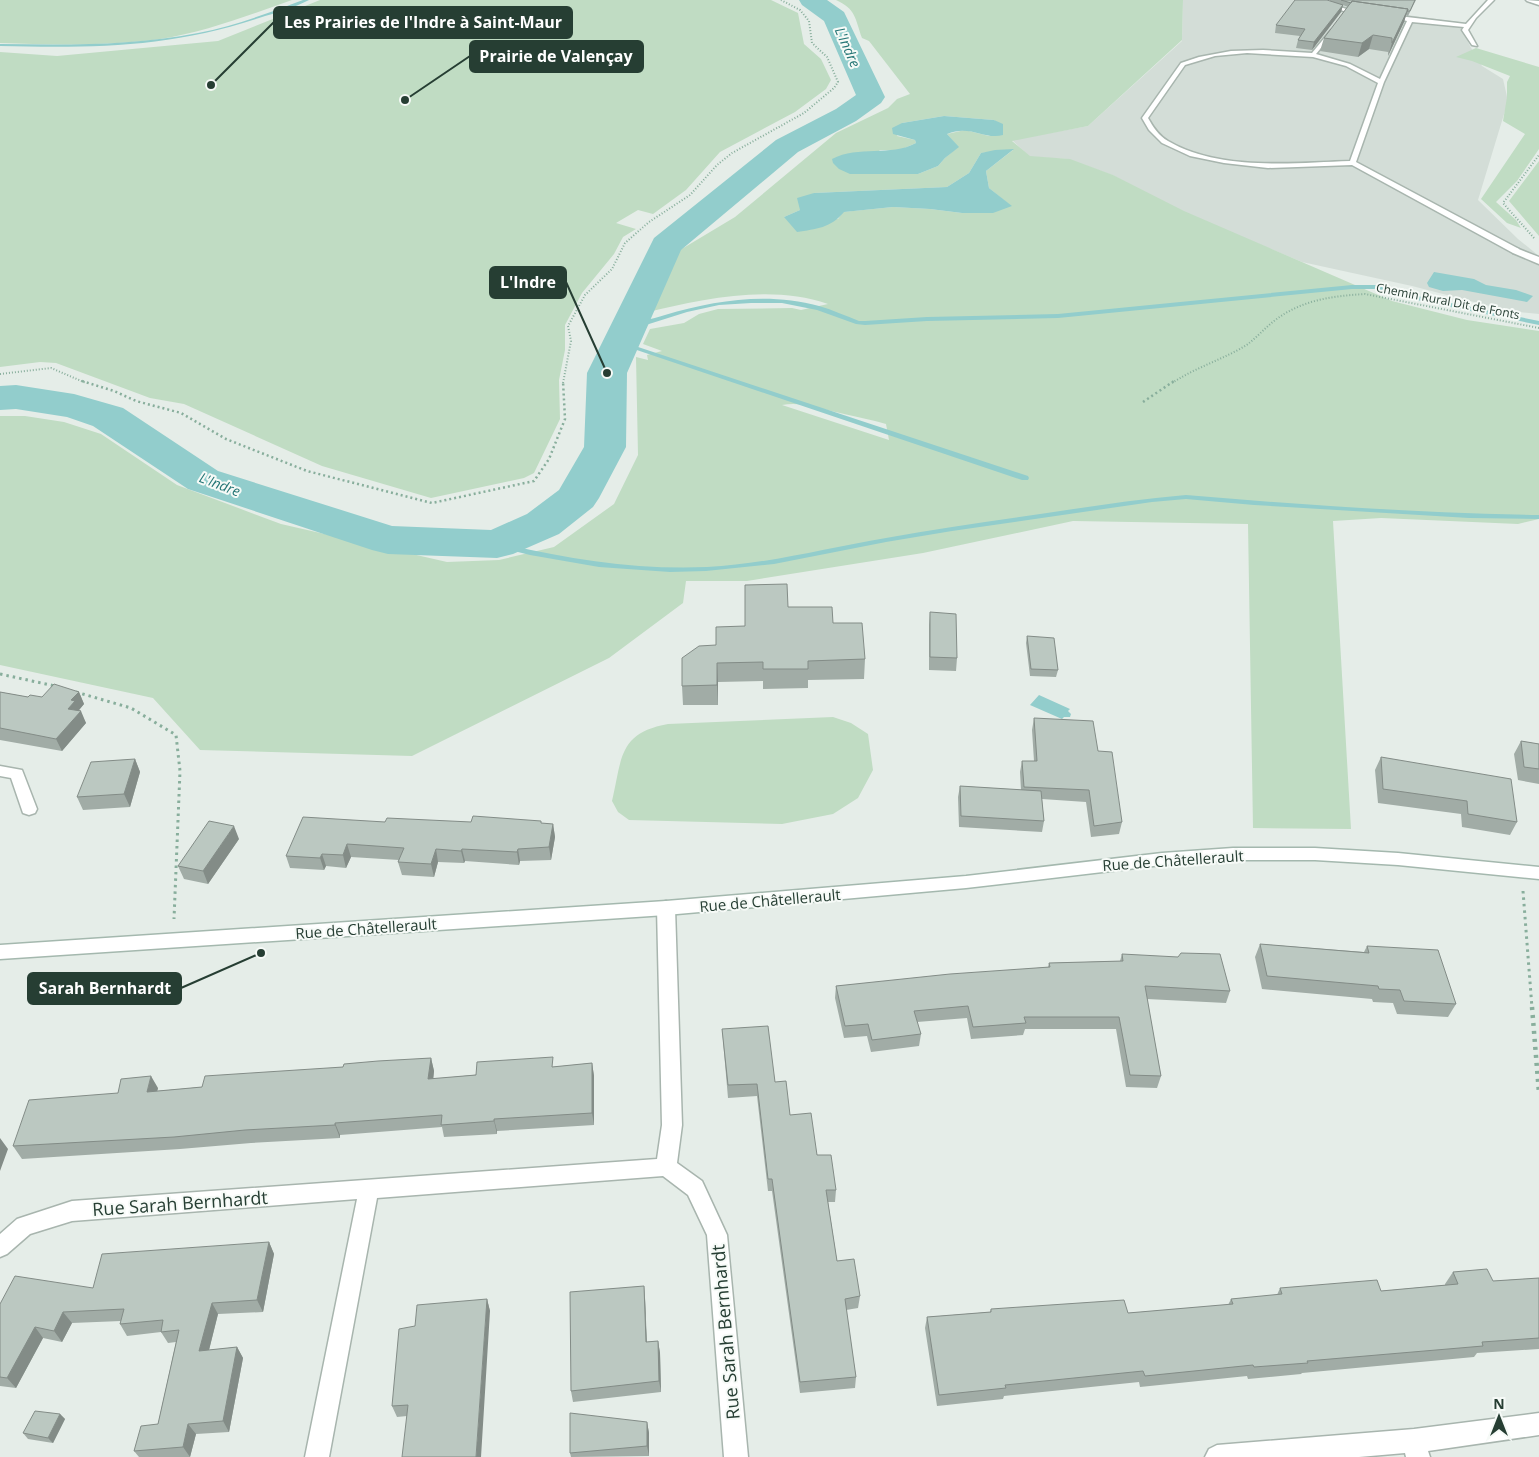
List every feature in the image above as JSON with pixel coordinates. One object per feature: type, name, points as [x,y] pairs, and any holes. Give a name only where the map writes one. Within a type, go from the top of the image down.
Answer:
[{"type":"street","points":[[1529,0],[1539,3]]},
{"type":"street","points":[[1516,251],[1539,261]]},
{"type":"street","points":[[0,771],[17,774],[29,809]]},
{"type":"street","name":"Rue de Châtellerault","points":[[0,952],[666,908],[938,884],[1162,859],[1234,854],[1315,854],[1398,859],[1539,873]]},
{"type":"street","points":[[666,908],[672,1125],[666,1167]]},
{"type":"street","name":"Rue Sarah Bernhardt","points":[[0,1247],[24,1226],[72,1211],[666,1167],[695,1188],[716,1235],[736,1457]]},
{"type":"street","points":[[318,1457],[369,1188]]},
{"type":"street","points":[[1217,1457],[1416,1449],[1539,1424]]},
{"type":"lane","points":[[1310,0],[1357,12]]},
{"type":"lane","points":[[1475,45],[1465,30],[1491,0]]},
{"type":"lane","points":[[1342,18],[1347,10]]},
{"type":"lane","points":[[1386,15],[1410,20],[1468,26]]},
{"type":"lane","points":[[1353,163],[1382,82],[1410,20]]},
{"type":"lane","points":[[1313,55],[1336,25]]},
{"type":"lane","points":[[1382,82],[1348,65],[1313,55],[1245,51],[1206,55],[1183,64],[1177,76],[1160,95],[1145,118],[1150,129],[1164,142],[1190,154],[1224,161],[1268,166],[1353,163],[1516,251]]},
{"type":"path","points":[[0,374],[51,368],[136,401],[180,413],[226,439],[306,471],[432,503],[534,481],[549,460],[565,419],[563,379],[571,341],[568,326],[585,295],[612,269],[625,243],[649,222],[690,195],[732,153],[804,113],[834,88],[838,82],[827,58],[812,43],[809,21],[800,10],[780,0]]},
{"type":"path","points":[[1539,155],[1503,203],[1539,244]]},
{"type":"path","name":"Chemin Rural Dit de Fonts","points":[[1143,402],[1185,374],[1247,344],[1275,320],[1313,300],[1365,294],[1539,328]]},
{"type":"path","points":[[0,674],[57,687]]},
{"type":"path","points":[[66,689],[131,708],[176,736],[180,771],[174,940]]},
{"type":"path","points":[[1521,870],[1539,1094]]},
{"type":"shaded area","points":[[1183,0],[1357,0],[1355,8],[1459,22],[1482,66],[1503,79],[1508,101],[1478,200],[1518,239],[1539,256],[1539,314],[1509,311],[1412,286],[1302,262],[1185,213],[1112,175],[1068,159],[1030,157],[1012,140],[1088,126],[1182,41]]},
{"type":"green space","points":[[0,0],[292,0],[227,22],[177,36],[121,43],[60,44],[0,43]]},
{"type":"green space","points":[[320,0],[771,0],[798,13],[804,44],[821,59],[831,80],[826,89],[795,112],[720,152],[686,190],[653,214],[638,210],[616,223],[636,229],[623,237],[614,254],[582,293],[565,325],[565,350],[559,380],[560,419],[534,473],[524,478],[431,498],[322,466],[184,404],[150,398],[56,363],[40,362],[0,367],[0,52],[57,56],[218,41]]},
{"type":"green space","points":[[836,0],[1183,0],[1182,40],[1088,126],[1012,141],[1030,156],[1070,159],[1113,175],[1184,211],[1392,301],[1467,320],[1539,331],[1539,519],[1518,524],[1381,518],[1333,521],[1351,829],[1253,828],[1248,524],[1073,521],[923,553],[747,581],[686,581],[683,603],[609,658],[412,756],[200,750],[153,698],[0,665],[0,416],[25,416],[64,422],[101,434],[177,485],[281,524],[447,562],[499,560],[554,547],[614,504],[638,455],[636,357],[648,360],[647,355],[662,351],[643,344],[650,329],[684,323],[699,314],[718,309],[792,308],[801,310],[828,304],[806,298],[760,294],[713,299],[644,313],[675,253],[735,217],[836,133],[888,108],[897,99],[910,94],[869,41],[862,38],[854,15],[848,7]],"holes":[[[944,116],[994,120],[1003,127],[989,136],[965,130],[947,134],[958,147],[938,166],[918,174],[851,174],[880,150],[900,150],[916,143],[915,140],[897,136],[902,123]],[[1013,150],[986,171],[989,188],[1011,206],[962,213],[893,207],[843,212],[838,219],[784,217],[800,210],[814,193],[947,187],[969,173],[981,153]],[[782,405],[811,406],[886,424],[889,440]]]},
{"type":"green space","points":[[1476,48],[1539,67],[1539,149],[1517,181],[1496,202],[1516,220],[1521,228],[1507,223],[1481,199],[1525,134],[1503,121],[1507,97],[1507,82],[1510,76],[1472,61],[1456,57]]},
{"type":"green space","points":[[1539,161],[1539,236],[1509,201]]},
{"type":"green space","points":[[833,717],[851,723],[868,734],[873,770],[858,798],[833,814],[782,824],[629,820],[618,812],[612,801],[625,750],[631,741],[652,728],[668,724]]},
{"type":"water","points":[[944,116],[994,120],[1003,124],[1003,135],[989,136],[970,131],[955,131],[947,134],[959,147],[938,166],[918,174],[850,174],[839,169],[833,163],[832,159],[842,155],[896,149],[916,143],[915,140],[893,134],[892,128],[902,123]]},
{"type":"water","points":[[1014,149],[986,171],[989,188],[1012,206],[993,213],[962,213],[893,207],[844,212],[828,225],[797,232],[784,217],[800,210],[797,198],[814,193],[947,187],[969,173],[981,153]]},
{"type":"water","points":[[1434,272],[1474,279],[1486,285],[1516,290],[1533,296],[1527,302],[1462,290],[1443,291],[1429,287],[1427,283]]},
{"type":"water","points":[[1039,695],[1070,709],[1068,711],[1071,714],[1070,717],[1062,719],[1030,705]]},
{"type":"building","points":[[1295,0],[1327,0],[1343,5],[1314,42],[1298,40],[1305,29],[1276,25]]},
{"type":"building","points":[[1341,0],[1415,0],[1410,11],[1407,11],[1408,9],[1352,1],[1351,3]]},
{"type":"building","points":[[1352,1],[1408,9],[1392,43],[1392,38],[1373,35],[1362,43],[1324,38]]},
{"type":"building","points":[[787,584],[788,607],[832,607],[833,623],[862,623],[865,659],[808,661],[808,669],[763,669],[763,662],[717,663],[717,685],[682,686],[682,658],[699,646],[716,645],[716,627],[745,626],[745,585]]},
{"type":"building","points":[[930,612],[956,614],[957,658],[930,657]]},
{"type":"building","points":[[1027,636],[1054,638],[1058,670],[1031,669]]},
{"type":"building","points":[[54,684],[79,692],[71,700],[75,701],[68,709],[81,711],[56,739],[0,728],[0,692],[28,697],[30,695],[42,697]]},
{"type":"building","points":[[1034,718],[1093,721],[1098,751],[1112,752],[1122,822],[1094,826],[1089,790],[1024,787],[1022,761],[1037,761]]},
{"type":"building","points":[[1521,741],[1539,744],[1539,769],[1524,767]]},
{"type":"building","points":[[1381,757],[1511,779],[1517,822],[1468,814],[1467,801],[1383,789]]},
{"type":"building","points":[[135,759],[124,794],[77,797],[91,762]]},
{"type":"building","points":[[960,786],[1041,791],[1044,821],[961,816]]},
{"type":"building","points":[[473,816],[541,821],[541,823],[553,824],[549,847],[518,849],[517,852],[436,849],[431,864],[398,862],[404,848],[347,844],[343,855],[322,854],[320,858],[286,856],[303,817],[385,822],[387,818],[471,822]]},
{"type":"building","points":[[209,821],[234,826],[203,871],[178,866]]},
{"type":"building","points":[[1260,944],[1369,953],[1367,946],[1438,950],[1456,1004],[1404,1001],[1400,990],[1379,989],[1378,986],[1267,976]]},
{"type":"building","points":[[1181,953],[1220,954],[1230,991],[1145,986],[1161,1076],[1130,1075],[1119,1017],[1024,1017],[1026,1023],[973,1027],[968,1006],[914,1011],[921,1034],[872,1040],[868,1024],[845,1026],[836,986],[950,974],[1050,967],[1049,963],[1123,961],[1122,954],[1178,957]]},
{"type":"building","points":[[768,1026],[775,1082],[786,1081],[790,1115],[811,1113],[817,1155],[831,1155],[836,1190],[826,1190],[837,1261],[854,1259],[860,1296],[845,1299],[856,1377],[800,1382],[772,1179],[768,1179],[757,1084],[728,1085],[722,1029]]},
{"type":"building","points":[[553,1057],[552,1067],[592,1063],[592,1113],[494,1119],[494,1121],[441,1125],[442,1115],[174,1137],[13,1146],[29,1100],[118,1093],[121,1079],[151,1076],[147,1092],[202,1087],[205,1076],[343,1067],[344,1064],[431,1058],[428,1079],[476,1075],[477,1062]]},
{"type":"building","points":[[269,1242],[257,1300],[212,1303],[199,1351],[237,1347],[223,1421],[188,1424],[183,1447],[134,1451],[141,1426],[158,1424],[179,1330],[161,1332],[163,1320],[120,1324],[124,1309],[63,1312],[54,1331],[35,1327],[7,1378],[0,1377],[0,1304],[15,1276],[93,1288],[102,1254]]},
{"type":"building","points":[[1487,1269],[1493,1281],[1539,1278],[1539,1338],[1482,1342],[1483,1346],[1307,1361],[1308,1363],[1254,1367],[1253,1365],[1145,1376],[1143,1371],[1005,1385],[1006,1388],[939,1395],[927,1317],[991,1312],[991,1309],[1124,1300],[1128,1313],[1233,1304],[1231,1299],[1282,1294],[1280,1288],[1377,1280],[1381,1291],[1458,1284],[1453,1272]]},
{"type":"building","points":[[644,1286],[646,1342],[658,1341],[659,1381],[571,1391],[570,1292]]},
{"type":"building","points":[[487,1299],[476,1457],[402,1457],[408,1405],[392,1406],[399,1329],[415,1326],[417,1305]]},
{"type":"building","points":[[35,1411],[60,1414],[48,1438],[23,1433]]},
{"type":"building","points":[[570,1413],[647,1422],[647,1446],[570,1453]]},
{"type":"waterway","points":[[0,45],[92,46],[160,41],[230,26],[307,0]]},
{"type":"waterway","name":"L'Indre","points":[[0,398],[16,397],[74,406],[108,417],[203,480],[388,540],[497,544],[543,524],[577,498],[605,447],[607,373],[666,245],[787,146],[846,115],[871,97],[835,17],[811,0]]},
{"type":"waterway","points":[[628,329],[685,311],[719,303],[751,301],[782,301],[818,308],[858,323],[865,323],[927,319],[1058,316],[1352,287],[1376,287],[1421,299],[1539,323]]},
{"type":"waterway","points":[[621,343],[1025,478]]},
{"type":"waterway","points":[[497,544],[530,553],[599,565],[635,568],[706,569],[774,562],[952,529],[1152,500],[1186,497],[1469,516],[1539,517]]},
{"type":"place","name":"Les Prairies de l'Indre à Saint-Maur","points":[[211,85]]},
{"type":"place","name":"Prairie de Valençay","points":[[405,100]]},
{"type":"place","name":"L'Indre","points":[[607,373]]},
{"type":"place","name":"Sarah Bernhardt","points":[[261,953]]}]
